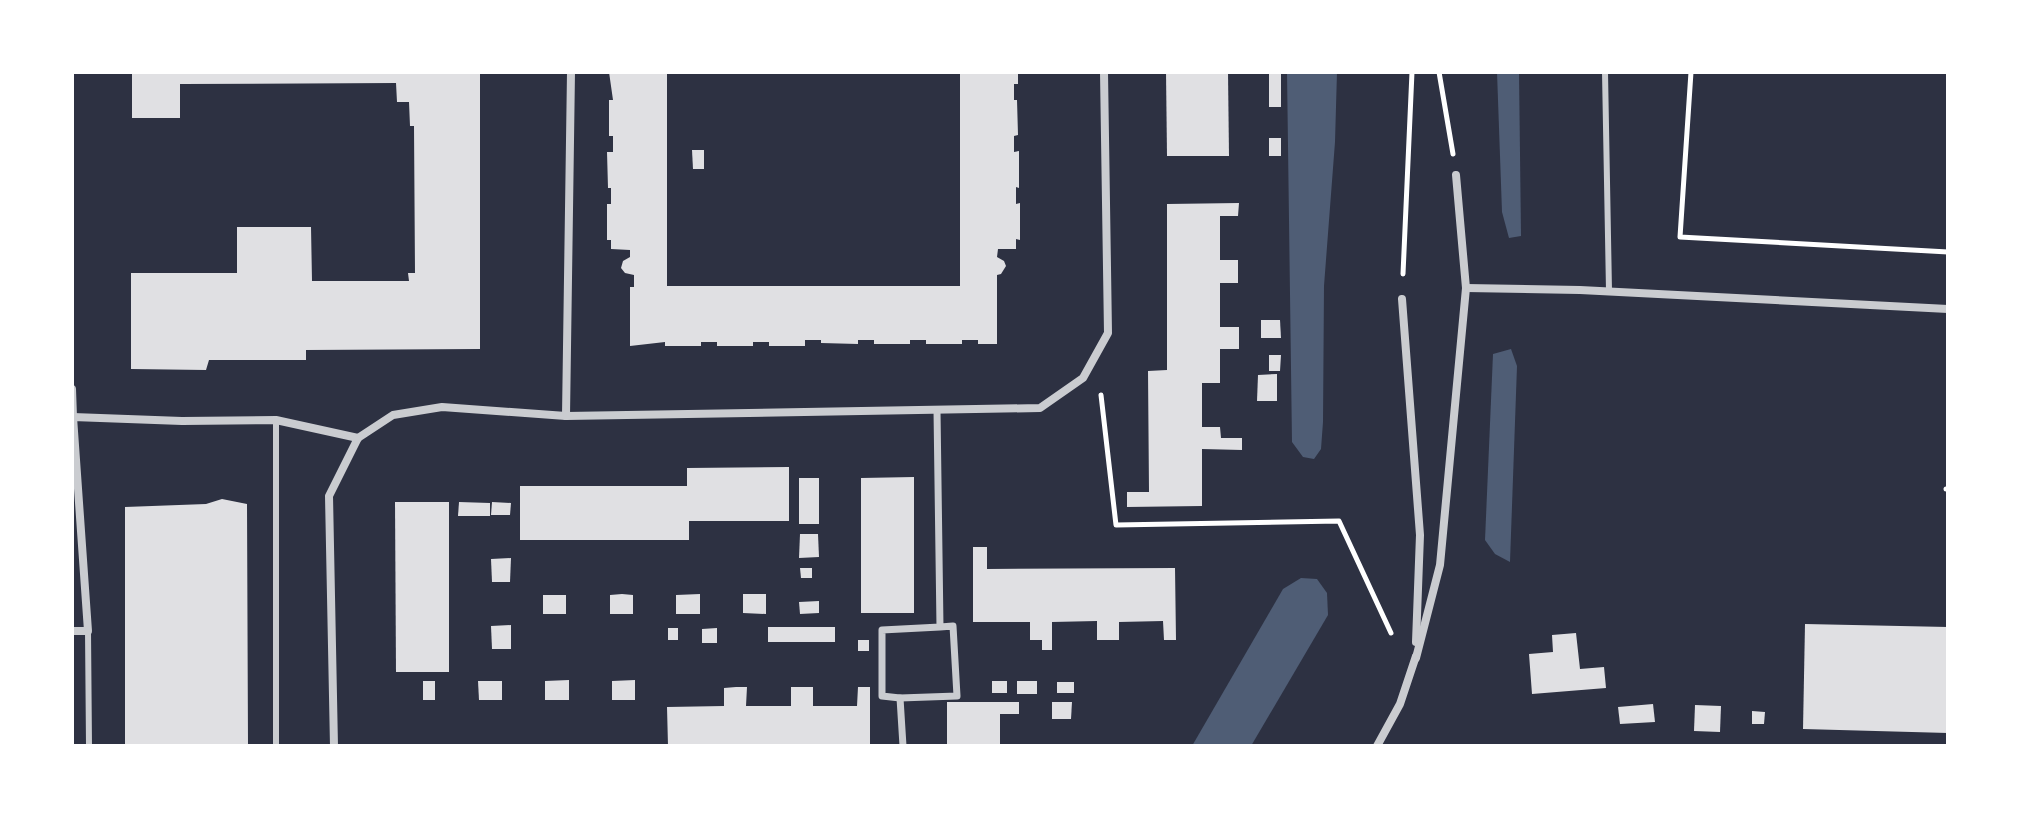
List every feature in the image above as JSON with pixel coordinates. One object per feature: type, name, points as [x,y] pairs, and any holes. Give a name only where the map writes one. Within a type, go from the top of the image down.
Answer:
[{"type":"street","points":[[566,416],[571,72]]},
{"type":"street","points":[[334,746],[329,496],[358,438],[393,415],[442,407],[566,416],[1040,408],[1083,378],[1108,333],[1104,72]]},
{"type":"street","points":[[1377,746],[1400,704],[1416,658],[1440,565],[1466,288],[1456,175]]},
{"type":"street","points":[[1466,288],[1609,291],[1948,309]]},
{"type":"street","points":[[1402,299],[1420,535],[1416,658]]},
{"type":"street","points":[[72,389],[76,525],[88,631],[72,631]]},
{"type":"street","points":[[937,410],[940,627]]},
{"type":"street","points":[[73,417],[276,420],[358,438]]},
{"type":"street","points":[[953,626],[957,696],[882,696],[882,630],[940,627],[953,626]]},
{"type":"street","points":[[900,698],[903,746]]},
{"type":"lane","points":[[1605,72],[1609,291]]},
{"type":"lane","points":[[276,420],[276,746]]},
{"type":"lane","points":[[88,631],[89,746]]},
{"type":"path","points":[[1402,299],[1412,72]]},
{"type":"path","points":[[1439,72],[1456,175]]},
{"type":"path","points":[[1691,72],[1680,237],[1948,252]]},
{"type":"path","points":[[1083,378],[1101,394],[1116,525],[1339,521],[1393,638],[1416,658]]},
{"type":"water","points":[[1287,72],[1337,72],[1324,286],[1323,422],[1321,449],[1314,459],[1303,457],[1292,442]]},
{"type":"water","points":[[1497,72],[1519,72],[1521,236],[1509,238],[1502,212]]},
{"type":"water","points":[[1511,349],[1517,366],[1510,562],[1495,554],[1485,540],[1493,354]]},
{"type":"water","points":[[1301,578],[1317,579],[1327,593],[1328,615],[1251,746],[1192,746],[1283,589]]},
{"type":"building","points":[[132,72],[480,72],[480,349],[306,350],[306,360],[209,360],[206,370],[131,369],[131,273],[237,273],[237,227],[311,227],[312,281],[409,281],[408,273],[415,273],[414,126],[410,126],[409,102],[397,102],[396,83],[180,84],[180,118],[132,118]]},
{"type":"building","points":[[609,72],[667,72],[667,286],[960,286],[960,72],[1018,72],[1018,84],[1014,84],[1018,135],[1014,136],[1014,152],[1019,151],[1016,204],[1020,203],[1020,240],[1016,239],[1016,249],[998,249],[997,257],[1006,266],[997,275],[997,344],[978,344],[978,340],[962,340],[962,344],[926,344],[926,340],[910,340],[910,344],[874,344],[874,340],[858,340],[858,344],[805,340],[805,346],[769,346],[769,342],[753,342],[753,346],[717,346],[717,342],[701,342],[701,346],[665,346],[665,342],[630,346],[630,287],[634,287],[634,275],[625,273],[621,268],[623,261],[630,257],[630,250],[611,249],[611,240],[607,240],[607,204],[611,204],[611,188],[608,188],[607,152],[613,152],[613,136],[609,136],[609,100],[613,100]]},
{"type":"building","points":[[1166,72],[1228,72],[1229,156],[1167,156]]},
{"type":"building","points":[[1269,72],[1281,72],[1281,107],[1269,107]]},
{"type":"building","points":[[1269,138],[1281,138],[1281,156],[1269,156]]},
{"type":"building","points":[[692,150],[704,150],[704,169],[693,169]]},
{"type":"building","points":[[1239,203],[1238,216],[1220,216],[1220,260],[1238,260],[1238,283],[1220,283],[1220,327],[1239,327],[1239,349],[1220,349],[1220,383],[1202,383],[1202,427],[1220,427],[1221,438],[1242,438],[1242,450],[1202,449],[1202,506],[1127,507],[1127,492],[1149,492],[1148,371],[1167,370],[1167,204]]},
{"type":"building","points":[[1261,320],[1280,320],[1281,338],[1261,338]]},
{"type":"building","points":[[1269,355],[1281,355],[1280,371],[1269,371]]},
{"type":"building","points":[[1277,374],[1277,401],[1257,401],[1258,375]]},
{"type":"building","points":[[789,467],[789,521],[689,521],[689,540],[520,540],[520,486],[687,486],[687,468]]},
{"type":"building","points":[[914,477],[914,613],[861,613],[861,478]]},
{"type":"building","points":[[799,478],[819,478],[819,524],[799,524]]},
{"type":"building","points":[[222,499],[247,504],[248,746],[125,746],[125,507],[206,504]]},
{"type":"building","points":[[395,502],[449,502],[449,672],[396,672]]},
{"type":"building","points":[[459,502],[490,503],[490,516],[458,516]]},
{"type":"building","points":[[492,502],[511,503],[510,515],[491,515]]},
{"type":"building","points":[[800,534],[818,534],[819,557],[799,558]]},
{"type":"building","points":[[973,547],[987,547],[987,569],[1175,568],[1176,640],[1164,640],[1163,621],[1119,622],[1119,640],[1097,640],[1097,621],[1052,622],[1052,650],[1042,650],[1042,640],[1030,640],[1030,622],[973,622]]},
{"type":"building","points":[[511,558],[510,582],[492,582],[491,559]]},
{"type":"building","points":[[800,568],[812,568],[812,578],[801,578]]},
{"type":"building","points":[[700,594],[700,614],[676,614],[676,595]]},
{"type":"building","points":[[743,594],[766,594],[766,614],[743,613]]},
{"type":"building","points":[[543,595],[566,595],[566,614],[543,614]]},
{"type":"building","points":[[610,595],[633,595],[633,614],[610,614]]},
{"type":"building","points":[[819,601],[819,613],[800,614],[799,602]]},
{"type":"building","points":[[1805,624],[1948,627],[1948,733],[1803,729]]},
{"type":"building","points":[[511,625],[511,649],[492,649],[491,626]]},
{"type":"building","points":[[768,627],[835,627],[835,642],[768,642]]},
{"type":"building","points":[[668,628],[678,628],[678,640],[668,640]]},
{"type":"building","points":[[717,628],[717,643],[702,643],[702,629]]},
{"type":"building","points":[[1576,633],[1580,669],[1604,667],[1606,688],[1532,694],[1529,654],[1553,652],[1552,635]]},
{"type":"building","points":[[858,640],[869,640],[869,651],[858,651]]},
{"type":"building","points":[[569,680],[569,700],[545,700],[545,681]]},
{"type":"building","points":[[635,680],[635,700],[612,700],[612,681]]},
{"type":"building","points":[[423,681],[435,681],[435,700],[423,700]]},
{"type":"building","points":[[478,681],[502,681],[502,700],[479,700]]},
{"type":"building","points":[[992,681],[1007,681],[1007,693],[992,693]]},
{"type":"building","points":[[1017,681],[1037,681],[1037,694],[1017,694]]},
{"type":"building","points":[[1057,682],[1074,682],[1074,693],[1057,693]]},
{"type":"building","points":[[747,687],[746,706],[791,706],[791,687],[813,687],[813,706],[857,706],[858,687],[870,687],[870,746],[668,746],[667,707],[724,706],[724,688]]},
{"type":"building","points":[[947,702],[1019,702],[1019,714],[1000,714],[1000,746],[947,746]]},
{"type":"building","points":[[1052,702],[1072,702],[1071,719],[1052,719]]},
{"type":"building","points":[[1653,704],[1655,722],[1620,724],[1618,707]]},
{"type":"building","points":[[1695,705],[1721,706],[1720,732],[1694,731]]},
{"type":"building","points":[[1752,711],[1765,712],[1764,724],[1752,724]]}]
